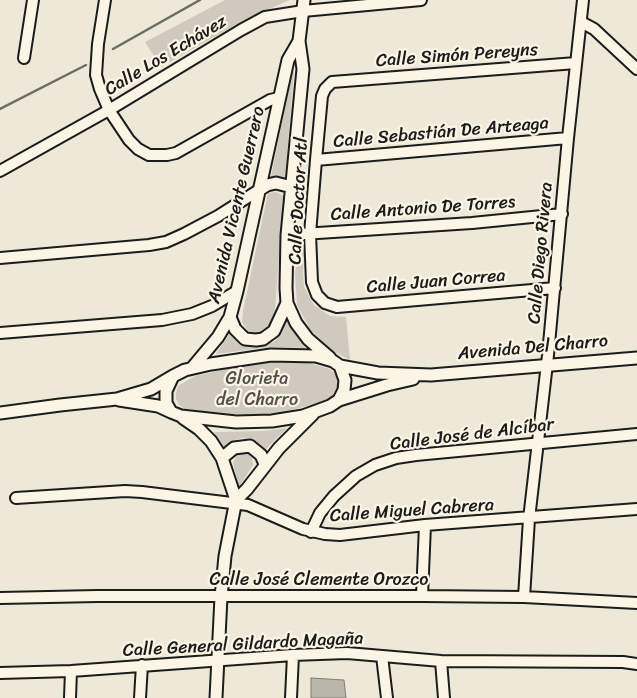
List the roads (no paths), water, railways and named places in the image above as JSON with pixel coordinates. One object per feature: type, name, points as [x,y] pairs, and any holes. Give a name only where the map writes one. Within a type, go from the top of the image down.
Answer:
[{"type":"street","points":[[24,58],[33,0]]},
{"type":"street","points":[[105,0],[96,68],[100,89],[109,110],[129,140],[138,149],[149,155],[176,153],[270,100],[279,98]]},
{"type":"street","name":"Calle Los Echávez","points":[[0,171],[109,110],[254,22],[304,5],[421,0]]},
{"type":"street","name":"Calle Diego Rivera","points":[[524,597],[529,518],[548,364],[568,138],[583,0]]},
{"type":"street","name":"Avenida Vicente Guerrero","points":[[304,5],[299,41],[303,69],[288,235],[287,303],[296,323],[308,339],[337,364]]},
{"type":"street","points":[[581,22],[594,29],[637,68]]},
{"type":"street","name":"Avenida Vicente Guerrero","points":[[192,368],[218,337],[230,317],[288,60],[299,41]]},
{"type":"street","name":"Calle Simón Pereyns","points":[[339,81],[576,63]]},
{"type":"street","name":"Calle Doctor Atl","points":[[339,81],[328,85],[322,96],[310,234],[312,282],[314,290],[321,300],[337,307],[350,306]]},
{"type":"street","name":"Calle Sebastián De Arteaga","points":[[316,160],[568,138]]},
{"type":"street","points":[[0,258],[166,242],[218,216],[268,185],[276,183],[292,187]]},
{"type":"street","name":"Calle Antonio De Torres","points":[[288,235],[472,223],[562,214]]},
{"type":"street","name":"Calle Juan Correa","points":[[350,306],[555,288]]},
{"type":"street","points":[[0,333],[162,320],[192,314],[212,306],[237,291]]},
{"type":"street","points":[[230,317],[235,329],[245,339],[263,339],[274,331],[287,303]]},
{"type":"street","name":"Avenida Del Charro","points":[[192,368],[271,355],[307,356],[378,373],[431,375]]},
{"type":"street","name":"Avenida Del Charro","points":[[314,413],[339,400],[387,385],[431,375],[637,358]]},
{"type":"street","points":[[337,364],[343,373],[345,385],[339,400]]},
{"type":"street","points":[[0,413],[117,399],[151,389],[173,376],[192,368]]},
{"type":"street","points":[[173,376],[168,384],[166,403],[176,414],[215,421],[254,422],[314,413]]},
{"type":"street","points":[[117,399],[158,406],[176,414],[199,429],[211,441],[222,458],[236,502]]},
{"type":"street","points":[[216,698],[220,597],[225,556],[236,502],[278,448],[314,413]]},
{"type":"street","name":"Calle José de Alcíbar","points":[[311,532],[320,513],[334,496],[356,476],[375,465],[396,458],[416,454],[637,434]]},
{"type":"street","points":[[222,458],[234,448],[250,446],[261,455],[265,464]]},
{"type":"street","name":"Calle Miguel Cabrera","points":[[16,498],[124,491],[236,502],[253,507],[311,532],[340,535],[425,525],[637,509]]},
{"type":"street","points":[[422,596],[425,525]]},
{"type":"street","name":"Calle José Clemente Orozco","points":[[0,598],[98,596],[422,596],[524,597],[637,603]]},
{"type":"street","name":"Calle General Gildardo Magaña","points":[[0,672],[71,671],[142,665],[217,662],[292,655],[347,653],[440,661],[623,662],[637,664]]},
{"type":"street","points":[[291,698],[292,655]]},
{"type":"street","points":[[382,656],[387,698]]},
{"type":"street","points":[[440,661],[444,698]]},
{"type":"street","points":[[140,698],[142,665]]},
{"type":"street","points":[[70,698],[71,671]]},
{"type":"waterway","points":[[113,49],[200,0]]},
{"type":"waterway","points":[[0,109],[86,65]]},
{"type":"park label","name":"Glorieta del Charro","points":[[257,389]]}]
